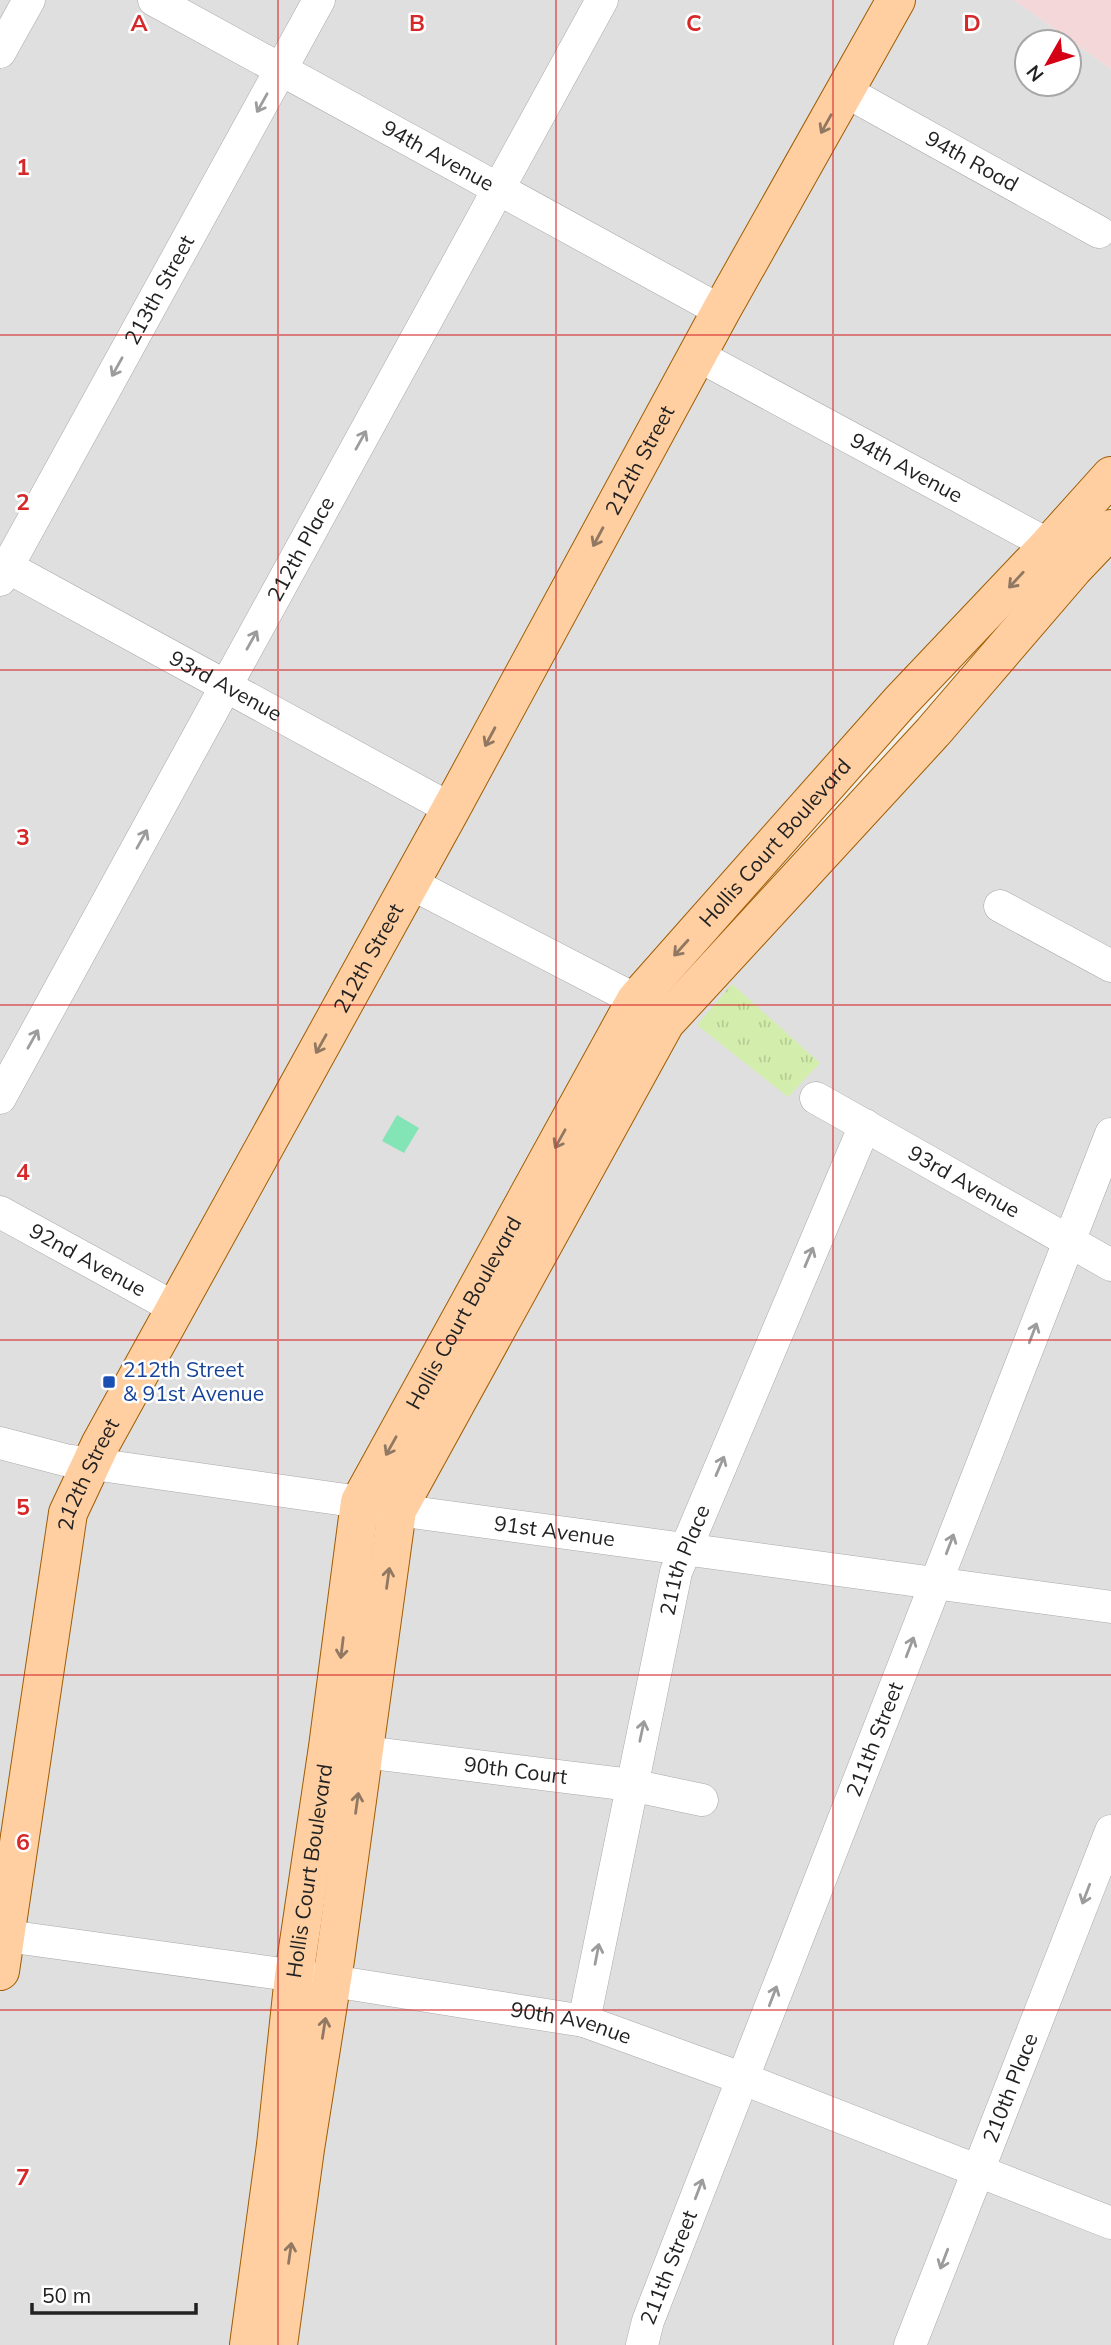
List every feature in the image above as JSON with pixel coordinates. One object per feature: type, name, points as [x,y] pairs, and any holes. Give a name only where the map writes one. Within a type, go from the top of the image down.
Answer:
[{"type":"main road","name":"212th Street","points":[[2,1947],[68,1513],[90,1464],[451,809],[721,311],[896,0]]},
{"type":"main road","name":"Hollis Court Boulevard","points":[[650,1011],[796,880],[933,732],[1061,557],[1111,475]]},
{"type":"main road","name":"Hollis Court Boulevard","points":[[249,2345],[271,2291],[291,2147],[332,1981],[346,1749],[379,1506],[650,1011],[763,856],[900,702],[1061,557],[1111,529]]},
{"type":"main road","points":[[900,702],[933,732]]},
{"type":"main road","points":[[763,856],[796,880]]},
{"type":"main road","name":"Hollis Court Boulevard","points":[[291,2147],[294,1976],[346,1749]]},
{"type":"main road","name":"Hollis Court Boulevard","points":[[271,2291],[278,2345]]},
{"type":"street","points":[[0,52],[29,0]]},
{"type":"street","name":"94th Avenue","points":[[154,0],[721,311]]},
{"type":"street","name":"213th Street","points":[[2,570],[319,0]]},
{"type":"street","name":"212th Place","points":[[0,1098],[602,0]]},
{"type":"street","name":"94th Road","points":[[845,91],[1099,232]]},
{"type":"street","name":"94th Avenue","points":[[697,355],[1061,557]]},
{"type":"street","name":"93rd Avenue","points":[[2,570],[451,809]]},
{"type":"street","points":[[410,883],[650,1011]]},
{"type":"street","points":[[1000,906],[1111,966]]},
{"type":"street","name":"93rd Avenue","points":[[816,1098],[1111,1265]]},
{"type":"street","name":"211th Place","points":[[584,2021],[676,1572],[865,1125]]},
{"type":"street","name":"211th Street","points":[[642,2345],[648,2321],[741,2078],[1111,1134]]},
{"type":"street","name":"92nd Avenue","points":[[0,1212],[175,1308]]},
{"type":"street","name":"91st Avenue","points":[[0,1443],[90,1464],[1111,1607]]},
{"type":"street","name":"90th Court","points":[[346,1749],[631,1785],[702,1800]]},
{"type":"street","name":"210th Place","points":[[910,2345],[1111,1831]]},
{"type":"street","name":"90th Avenue","points":[[2,1947],[294,1976],[584,2021],[741,2078],[1111,2223]]},
{"type":"shaded area","points":[[0,0],[1014,0],[1053,28],[1013,28],[1013,98],[1083,98],[1083,49],[1111,69],[1111,460],[640,974],[358,1485],[237,2345],[0,2345]]},
{"type":"shaded area","points":[[1014,0],[1111,0],[1111,69],[1083,49],[1083,28],[1053,28]]},
{"type":"shaded area","points":[[1111,551],[1111,2345],[295,2345],[417,1499],[670,1035]]},
{"type":"green space","points":[[732,984],[820,1063],[788,1097],[697,1025]]},
{"type":"green space","points":[[397,1115],[419,1128],[404,1153],[382,1141]]},
{"type":"place","name":"212th Street & 91st Avenue","points":[[109,1382]]}]
